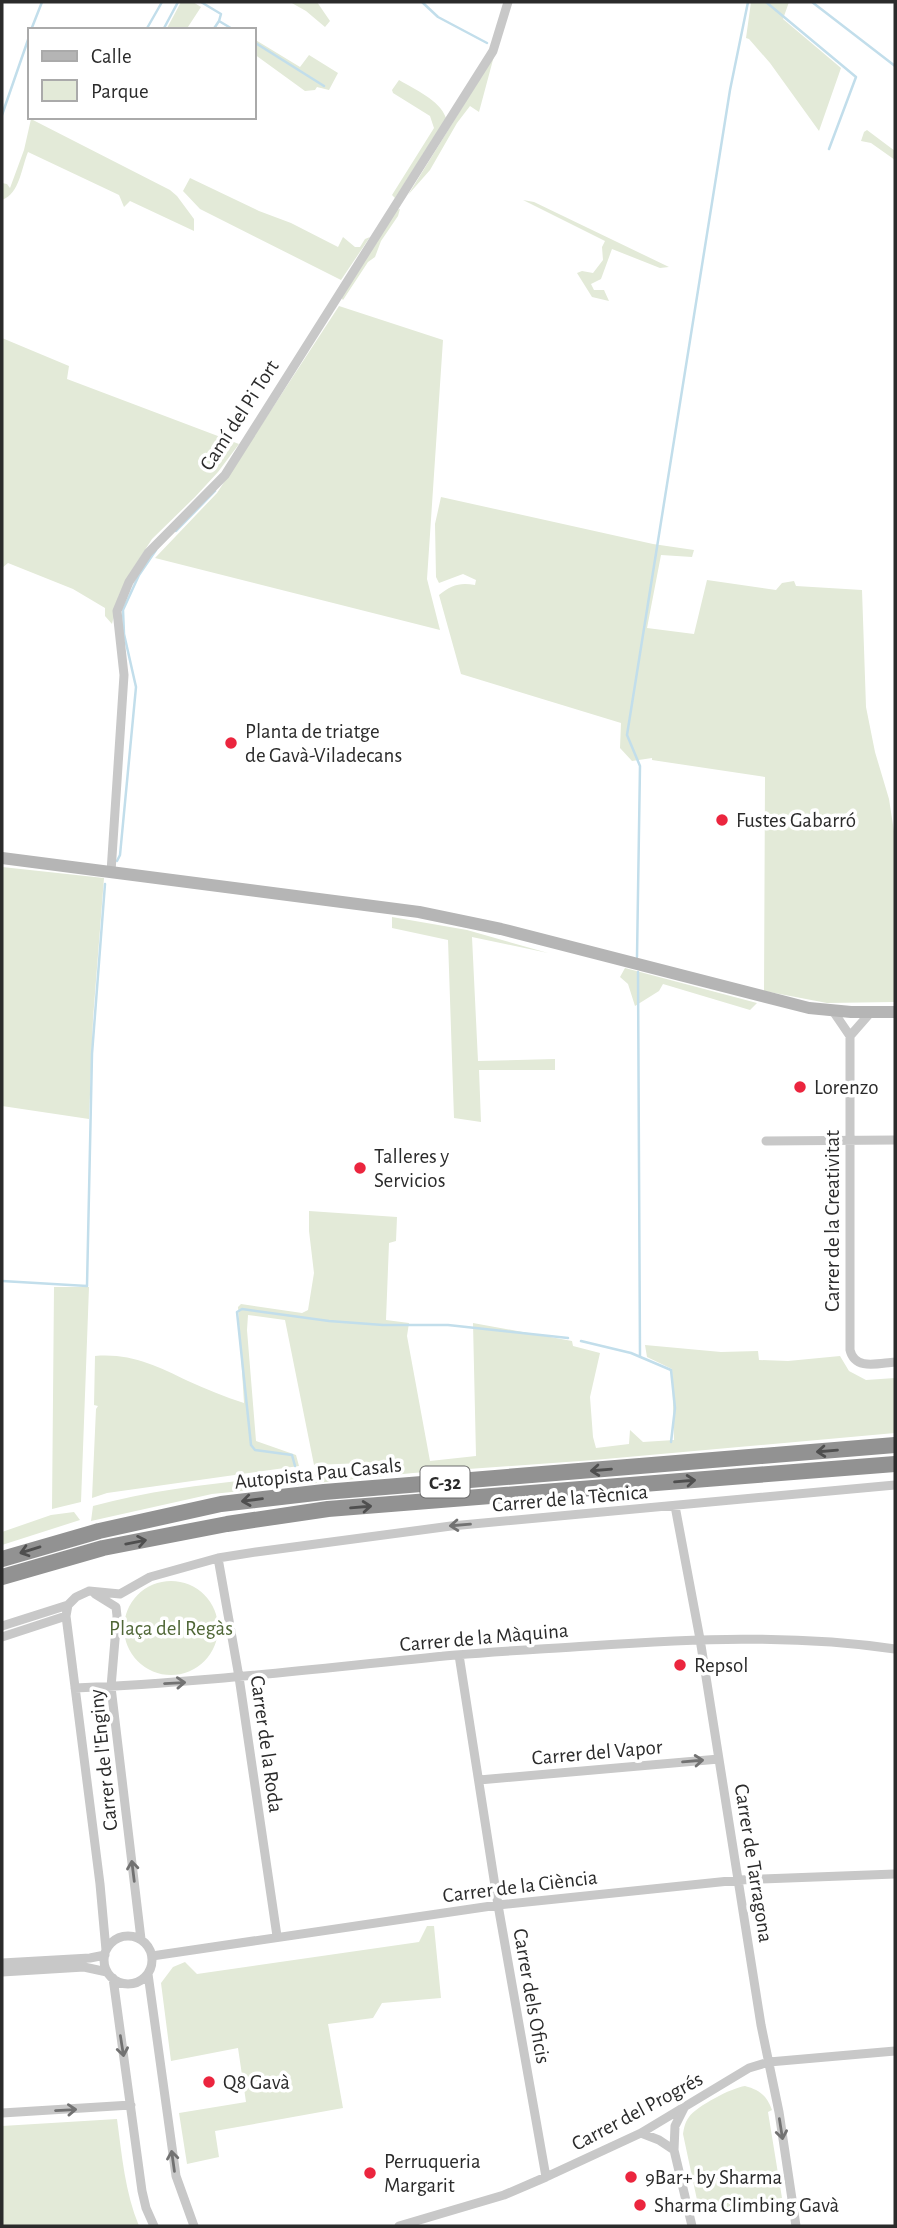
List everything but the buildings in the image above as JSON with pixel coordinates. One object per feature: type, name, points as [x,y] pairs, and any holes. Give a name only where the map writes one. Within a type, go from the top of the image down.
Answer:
[{"type":"highway","name":"Autopista Pau Casals","points":[[2,1559],[99,1531],[221,1504],[338,1491],[895,1445]]},
{"type":"highway","name":"Autopista Pau Casals","points":[[2,1577],[103,1548],[227,1524],[328,1509],[895,1464]]},
{"type":"main road","points":[[2,858],[419,912],[501,929],[785,1002],[833,1011],[895,1012]]},
{"type":"street","name":"Camí del Pi Tort","points":[[111,872],[124,675],[117,611],[129,582],[148,553],[225,475],[493,51],[508,2]]},
{"type":"street","points":[[833,1011],[850,1037],[871,1012]]},
{"type":"street","name":"Carrer de la Creativitat","points":[[850,1037],[850,1348],[851,1355],[857,1362],[895,1362]]},
{"type":"street","points":[[766,1141],[895,1140]]},
{"type":"street","name":"Carrer de la Tècnica","points":[[89,1591],[120,1594],[150,1577],[218,1558],[451,1526],[895,1485]]},
{"type":"street","name":"Carrer de Tarragona","points":[[675,1506],[700,1639],[796,2226]]},
{"type":"street","name":"Carrer de la Roda","points":[[218,1558],[239,1677],[277,1936]]},
{"type":"street","points":[[2,1626],[68,1605],[76,1597],[89,1591]]},
{"type":"street","name":"Carrer de l'Enginy","points":[[89,1591],[116,1607],[111,1687],[141,1939]]},
{"type":"street","name":"Carrer de l'Enginy","points":[[68,1605],[66,1616],[100,1884],[105,1953]]},
{"type":"street","points":[[2,1637],[66,1616]]},
{"type":"street","name":"Carrer de la Màquina","points":[[75,1688],[216,1681],[459,1655],[700,1639],[802,1639],[895,1649]]},
{"type":"street","name":"Carrer dels Oficis","points":[[459,1655],[498,1905],[546,2177]]},
{"type":"street","name":"Carrer del Vapor","points":[[479,1780],[719,1759]]},
{"type":"street","name":"Carrer de la Ciència","points":[[152,1956],[498,1905],[739,1880],[895,1874]]},
{"type":"street","points":[[2,1963],[90,1958],[105,1953],[111,1943],[123,1936],[141,1939],[150,1949],[152,1956],[148,1974],[132,1984],[85,1967],[2,1972]]},
{"type":"street","points":[[105,1953],[131,2105],[142,2191],[154,2226]]},
{"type":"street","points":[[148,1974],[176,2176],[194,2226]]},
{"type":"street","name":"Carrer del Progrés","points":[[398,2226],[504,2195],[546,2177],[641,2133],[749,2068],[769,2062],[895,2051]]},
{"type":"street","points":[[2,2113],[131,2105]]},
{"type":"street","points":[[685,2107],[675,2126],[674,2150],[692,2226]]},
{"type":"street","points":[[641,2133],[674,2150]]},
{"type":"green space","points":[[181,2],[193,2],[201,7],[187,28],[167,28]]},
{"type":"green space","points":[[290,2],[317,2],[330,21],[325,27]]},
{"type":"green space","points":[[751,2],[789,2],[783,19],[841,68],[819,131],[770,63],[746,38]]},
{"type":"green space","points":[[256,40],[300,67],[309,55],[338,73],[329,90],[317,87],[315,90],[305,91],[256,55]]},
{"type":"green space","points":[[494,56],[479,112],[470,106],[430,170],[408,195]]},
{"type":"green space","points":[[399,80],[432,100],[446,118],[395,198],[392,195],[434,128],[430,116],[393,93],[392,90]]},
{"type":"green space","points":[[31,119],[170,190],[194,219],[194,231],[130,201],[124,207],[119,195],[28,152],[13,192],[2,200],[2,183],[10,188],[24,150]]},
{"type":"green space","points":[[867,130],[895,151],[895,160],[871,143],[861,141]]},
{"type":"green space","points":[[190,178],[338,247],[343,237],[355,247],[360,247],[365,239],[370,237],[341,280],[200,209],[183,191]]},
{"type":"green space","points":[[523,200],[534,202],[669,267],[660,268],[612,249],[601,279],[591,284],[594,290],[604,290],[609,301],[592,297],[577,273],[593,273],[603,260],[602,247],[605,241]]},
{"type":"green space","points":[[400,209],[375,257],[368,262],[343,300],[340,296],[395,210]]},
{"type":"green space","points":[[339,306],[443,340],[427,579],[440,630],[155,558],[217,493]]},
{"type":"green space","points":[[2,338],[69,366],[67,379],[239,444],[218,472],[152,539],[119,595],[112,624],[105,616],[105,608],[73,589],[8,563],[2,568]]},
{"type":"green space","points":[[441,497],[653,544],[694,550],[692,557],[661,555],[647,628],[694,634],[707,580],[776,590],[782,583],[794,581],[796,586],[862,590],[866,707],[875,752],[889,799],[895,838],[895,1002],[827,1003],[764,991],[765,777],[652,758],[632,761],[620,748],[621,723],[461,674],[439,595],[456,585],[475,585],[476,580],[463,574],[439,583],[436,577],[435,524]]},
{"type":"green space","points":[[2,867],[104,878],[93,1019],[89,1119],[2,1106]]},
{"type":"green space","points":[[392,917],[467,930],[548,953],[472,937],[478,1061],[555,1059],[555,1070],[479,1070],[481,1122],[454,1118],[448,940],[392,928]]},
{"type":"green space","points":[[625,968],[757,1003],[750,1010],[663,984],[659,991],[635,1006],[628,984],[620,977]]},
{"type":"green space","points":[[309,1211],[397,1217],[396,1241],[389,1243],[386,1320],[409,1323],[407,1336],[430,1461],[476,1456],[473,1323],[572,1341],[573,1346],[600,1353],[590,1397],[596,1448],[629,1444],[630,1430],[643,1442],[674,1440],[672,1369],[647,1357],[645,1345],[721,1352],[758,1351],[759,1360],[788,1361],[840,1356],[849,1371],[866,1380],[895,1378],[895,1433],[413,1473],[212,1494],[91,1521],[93,1506],[166,1490],[389,1467],[388,1462],[314,1465],[285,1320],[248,1315],[256,1441],[296,1455],[299,1466],[107,1493],[92,1498],[98,1406],[94,1405],[95,1356],[120,1357],[143,1362],[244,1403],[238,1307],[241,1304],[302,1313],[308,1310],[314,1273]]},
{"type":"green space","points":[[54,1287],[89,1287],[81,1502],[52,1509]]},
{"type":"green space","points":[[74,1512],[80,1520],[2,1545],[2,1532],[51,1515]]},
{"type":"green space","name":"Plaça del Regàs","points":[[171,1581],[189,1585],[204,1595],[214,1610],[218,1628],[214,1646],[204,1661],[189,1671],[171,1675],[153,1671],[138,1661],[128,1646],[124,1628],[128,1610],[138,1595],[153,1585]]},
{"type":"green space","points":[[427,1926],[434,1926],[441,1998],[382,2003],[373,2018],[328,2024],[343,2108],[215,2131],[219,2157],[187,2164],[179,2113],[246,2102],[238,2048],[171,2061],[161,1983],[173,1967],[185,1962],[197,1974],[419,1942]]},
{"type":"green space","points":[[745,2086],[762,2094],[772,2110],[768,2112],[782,2198],[700,2214],[683,2134],[686,2123],[693,2113],[707,2103]]},
{"type":"green space","points":[[117,2119],[127,2187],[139,2226],[2,2226],[2,2126]]},
{"type":"waterway","points":[[32,28],[42,2]]},
{"type":"waterway","points":[[147,28],[162,2]]},
{"type":"waterway","points":[[164,28],[178,2]]},
{"type":"waterway","points":[[201,2],[221,14],[219,21],[231,28]]},
{"type":"waterway","points":[[422,2],[438,17],[487,43]]},
{"type":"waterway","points":[[637,957],[640,766],[627,735],[730,90],[748,2]]},
{"type":"waterway","points":[[766,2],[856,77],[829,149]]},
{"type":"waterway","points":[[812,2],[895,66]]},
{"type":"waterway","points":[[214,28],[219,21]]},
{"type":"waterway","points":[[2,115],[28,40]]},
{"type":"waterway","points":[[256,43],[324,86]]},
{"type":"waterway","points":[[176,531],[215,491]]},
{"type":"waterway","points":[[117,861],[120,855],[136,687],[124,634],[123,610],[139,575],[156,550]]},
{"type":"waterway","points":[[2,1281],[87,1286],[92,1054],[105,884]]},
{"type":"waterway","points":[[638,972],[640,1357]]},
{"type":"waterway","points":[[295,1466],[292,1455],[255,1450],[251,1445],[237,1312],[242,1309],[329,1321],[383,1325],[448,1325],[568,1338]]},
{"type":"waterway","points":[[581,1341],[631,1353],[671,1370],[675,1408],[671,1442]]},
{"type":"place","name":"Planta de triatge de Gavà-Viladecans","points":[[231,743]]},
{"type":"place","name":"Fustes Gabarró","points":[[722,820]]},
{"type":"place","name":"Lorenzo","points":[[800,1087]]},
{"type":"place","name":"Talleres y Servicios","points":[[360,1168]]},
{"type":"place","name":"Repsol","points":[[680,1665]]},
{"type":"place","name":"Q8 Gavà","points":[[209,2082]]},
{"type":"place","name":"Perruqueria Margarit","points":[[370,2173]]},
{"type":"place","name":"9Bar+ by Sharma","points":[[631,2177]]},
{"type":"place","name":"Sharma Climbing Gavà","points":[[640,2205]]}]
